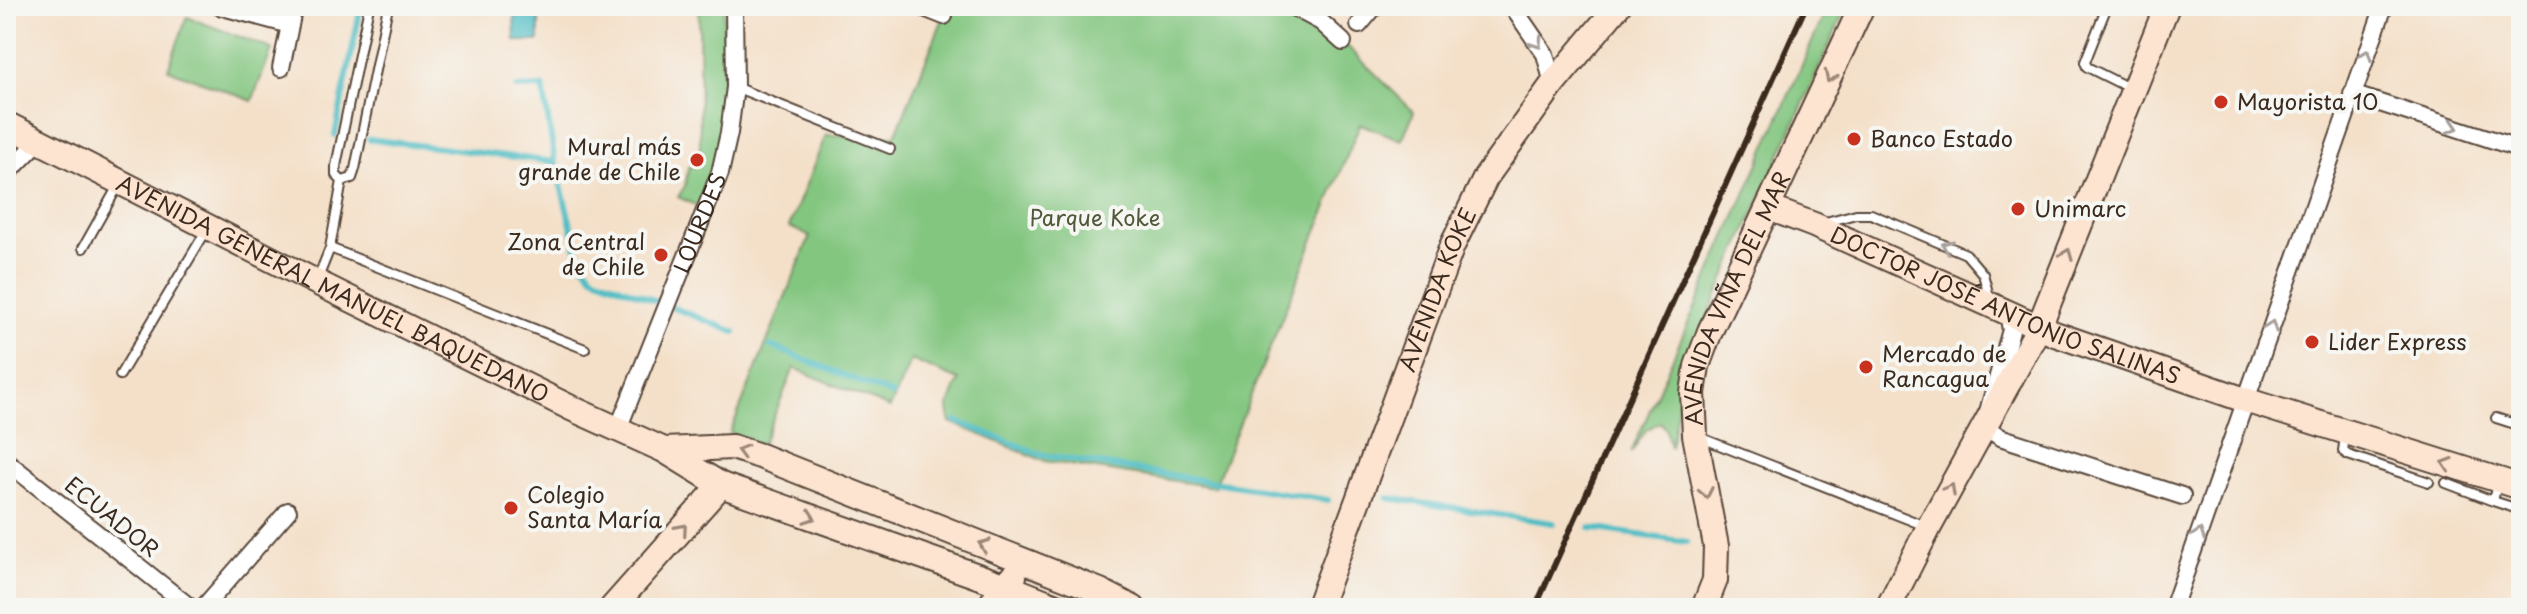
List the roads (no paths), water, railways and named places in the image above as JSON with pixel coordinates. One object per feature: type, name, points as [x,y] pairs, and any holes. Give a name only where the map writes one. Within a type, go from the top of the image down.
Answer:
[{"type":"street","points":[[219,6],[290,25]]},
{"type":"street","points":[[281,68],[294,6]]},
{"type":"street","name":"LOURDES","points":[[618,429],[720,173],[735,87],[734,6]]},
{"type":"street","points":[[919,6],[944,16]]},
{"type":"street","points":[[1291,6],[1321,22],[1343,42]]},
{"type":"street","points":[[1359,25],[1375,6]]},
{"type":"street","points":[[1512,6],[1545,54],[1553,84]]},
{"type":"street","name":"AVENIDA KOKE","points":[[1318,608],[1452,246],[1486,177],[1553,84],[1618,6]]},
{"type":"street","name":"AVENIDA VIÑA DEL MAR","points":[[1704,608],[1715,580],[1716,546],[1695,435],[1693,393],[1697,366],[1710,331],[1862,6]]},
{"type":"street","points":[[1888,608],[2039,327],[2167,6]]},
{"type":"street","points":[[2173,608],[2384,6]]},
{"type":"street","points":[[2352,94],[2521,149]]},
{"type":"street","name":"AVENIDA GENERAL MANUEL BAQUEDANO","points":[[6,124],[316,282],[664,450],[721,485],[1061,608]]},
{"type":"street","points":[[6,175],[39,141]]},
{"type":"street","name":"DOCTOR JOSÉ ANTONIO SALINAS","points":[[1769,208],[1814,225],[2039,327],[2245,400],[2346,431],[2504,489]]},
{"type":"street","points":[[1984,426],[2011,330],[2000,309]]},
{"type":"street","points":[[1984,426],[2000,437],[2182,496]]},
{"type":"street","name":"AVENIDA GENERAL MANUEL BAQUEDANO","points":[[664,450],[732,447],[760,456],[1100,591],[1133,608]]},
{"type":"street","name":"ECUADOR","points":[[6,461],[191,608]]},
{"type":"street","points":[[612,608],[721,485]]},
{"type":"street","points":[[203,608],[288,511]]},
{"type":"street","name":"AVENIDA GENERAL MANUEL BAQUEDANO","points":[[1003,585],[1021,574],[1072,591],[1100,591]]},
{"type":"street","points":[[989,608],[1003,585]]},
{"type":"lane","points":[[342,181],[336,175],[336,166],[369,6]]},
{"type":"lane","points":[[342,181],[352,178],[355,169],[388,6]]},
{"type":"lane","points":[[2107,6],[2085,62],[2087,67],[2135,91]]},
{"type":"lane","points":[[735,87],[890,149]]},
{"type":"lane","points":[[316,282],[330,248],[342,181]]},
{"type":"lane","points":[[83,248],[120,182]]},
{"type":"lane","points":[[1814,225],[1856,214],[1871,214],[1966,254],[1983,274],[2000,309]]},
{"type":"lane","points":[[120,375],[209,227]]},
{"type":"lane","points":[[330,248],[585,349]]},
{"type":"lane","points":[[2496,418],[2521,426]]},
{"type":"lane","points":[[2346,431],[2343,451],[2348,455],[2429,482]]},
{"type":"lane","points":[[1695,435],[1929,527]]},
{"type":"lane","points":[[2446,483],[2504,489],[2521,510]]},
{"type":"water","points":[[514,6],[539,6],[539,41],[515,41]]},
{"type":"waterway","points":[[335,135],[361,6]]},
{"type":"waterway","points":[[517,88],[543,87],[555,162],[578,253],[593,276],[735,332]]},
{"type":"waterway","points":[[369,139],[555,162]]},
{"type":"waterway","points":[[771,346],[893,395]]},
{"type":"waterway","points":[[956,421],[1042,455],[1328,500]]},
{"type":"waterway","points":[[1388,498],[1553,523]]},
{"type":"waterway","points":[[1590,528],[1687,542]]},
{"type":"railway","points":[[1535,608],[1806,6]]},
{"type":"place","name":"Mayorista 10","points":[[2221,102]]},
{"type":"place","name":"Banco Estado","points":[[1854,139]]},
{"type":"place","name":"Mural más grande de Chile","points":[[697,160]]},
{"type":"place","name":"Unimarc","points":[[2018,209]]},
{"type":"place","name":"Zona Central de Chile","points":[[661,255]]},
{"type":"place","name":"Lider Express","points":[[2312,342]]},
{"type":"place","name":"Mercado de Rancagua","points":[[1866,367]]},
{"type":"place","name":"Colegio Santa María","points":[[511,508]]},
{"type":"park label","name":"Parque Koke","points":[[1095,218]]}]
